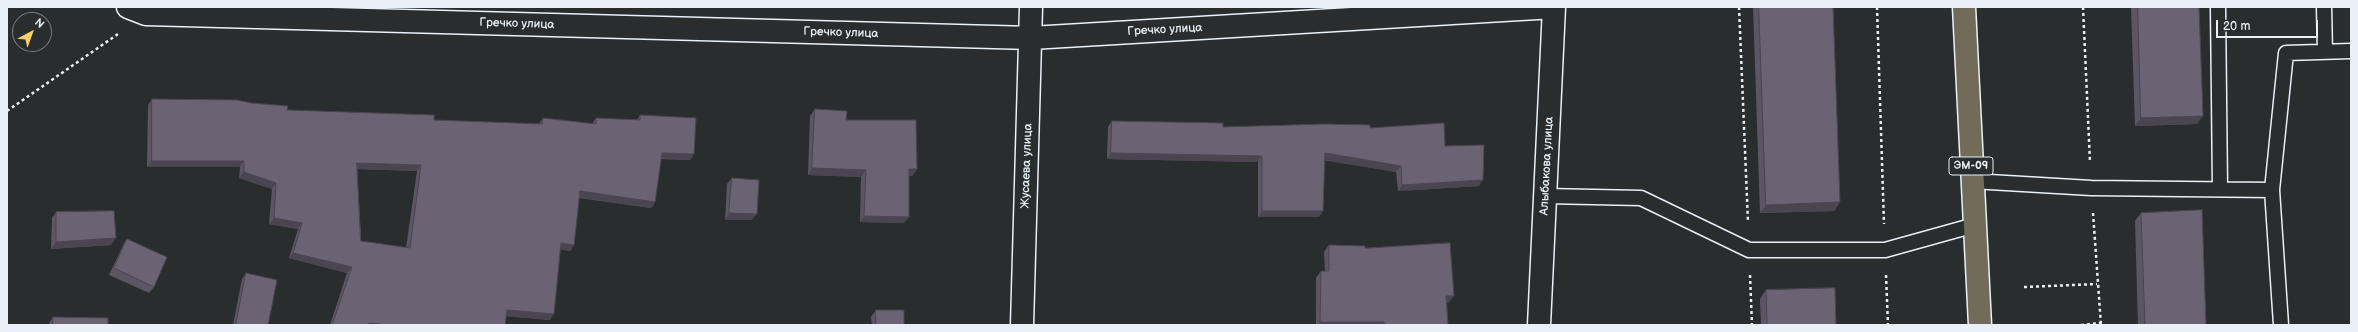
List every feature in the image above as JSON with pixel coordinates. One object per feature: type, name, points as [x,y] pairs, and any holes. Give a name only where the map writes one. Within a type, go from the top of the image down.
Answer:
[{"type":"highway","name":"ЭМ-09","points":[[1964,7],[1980,325]]},
{"type":"street","name":"Жусаева улица","points":[[1022,325],[1031,7]]},
{"type":"street","name":"Гречко улица","points":[[137,11],[1031,38],[1554,7]]},
{"type":"street","name":"Алыбакова улица","points":[[1539,325],[1554,7]]},
{"type":"lane","points":[[2218,7],[2220,190]]},
{"type":"lane","points":[[2324,7],[2325,52]]},
{"type":"lane","points":[[2281,325],[2272,190],[2286,53],[2351,51]]},
{"type":"lane","points":[[1972,181],[2091,188],[2272,190]]},
{"type":"lane","points":[[1545,196],[1641,198],[1749,250],[1885,250],[1975,225]]},
{"type":"path","points":[[1739,7],[1752,325]]},
{"type":"path","points":[[1877,7],[1888,325]]},
{"type":"path","points":[[7,111],[137,11]]},
{"type":"path","points":[[2024,286],[2097,284]]},
{"type":"path","points":[[2081,325],[2101,323]]},
{"type":"building","points":[[1759,7],[1833,7],[1840,202],[1766,205]]},
{"type":"building","points":[[2138,7],[2199,7],[2203,116],[2141,118]]},
{"type":"building","points":[[152,99],[237,100],[251,103],[288,106],[287,110],[434,115],[434,120],[542,124],[543,118],[596,124],[596,118],[640,120],[640,115],[696,118],[694,154],[662,153],[655,202],[580,191],[574,245],[561,243],[554,314],[507,310],[505,325],[388,325],[369,323],[368,325],[332,325],[352,267],[293,253],[302,223],[274,218],[276,183],[244,172],[244,161],[152,161]],"holes":[[[357,163],[421,165],[410,248],[361,241]]]},
{"type":"building","points":[[815,109],[847,111],[846,120],[916,120],[917,169],[909,169],[909,217],[864,216],[866,170],[812,168]]},
{"type":"building","points":[[1112,121],[1223,123],[1223,127],[1325,124],[1370,125],[1370,128],[1444,123],[1445,146],[1484,145],[1483,180],[1402,185],[1401,166],[1325,153],[1323,211],[1262,211],[1262,156],[1111,153]]},
{"type":"building","points":[[732,178],[759,180],[757,214],[729,213]]},
{"type":"building","points":[[2202,210],[2206,325],[2145,325],[2141,213]]},
{"type":"building","points":[[114,211],[116,238],[56,242],[56,212]]},
{"type":"building","points":[[127,239],[167,257],[154,287],[114,268]]},
{"type":"building","points":[[1450,243],[1454,296],[1446,296],[1448,325],[1384,325],[1384,322],[1320,322],[1321,271],[1329,271],[1329,245],[1365,246],[1365,248]]},
{"type":"building","points":[[246,273],[277,280],[268,325],[236,325]]},
{"type":"building","points":[[1835,288],[1836,325],[1767,325],[1766,290]]},
{"type":"building","points":[[876,310],[904,310],[904,325],[876,325]]},
{"type":"building","points":[[53,317],[108,318],[108,325],[53,325]]}]
